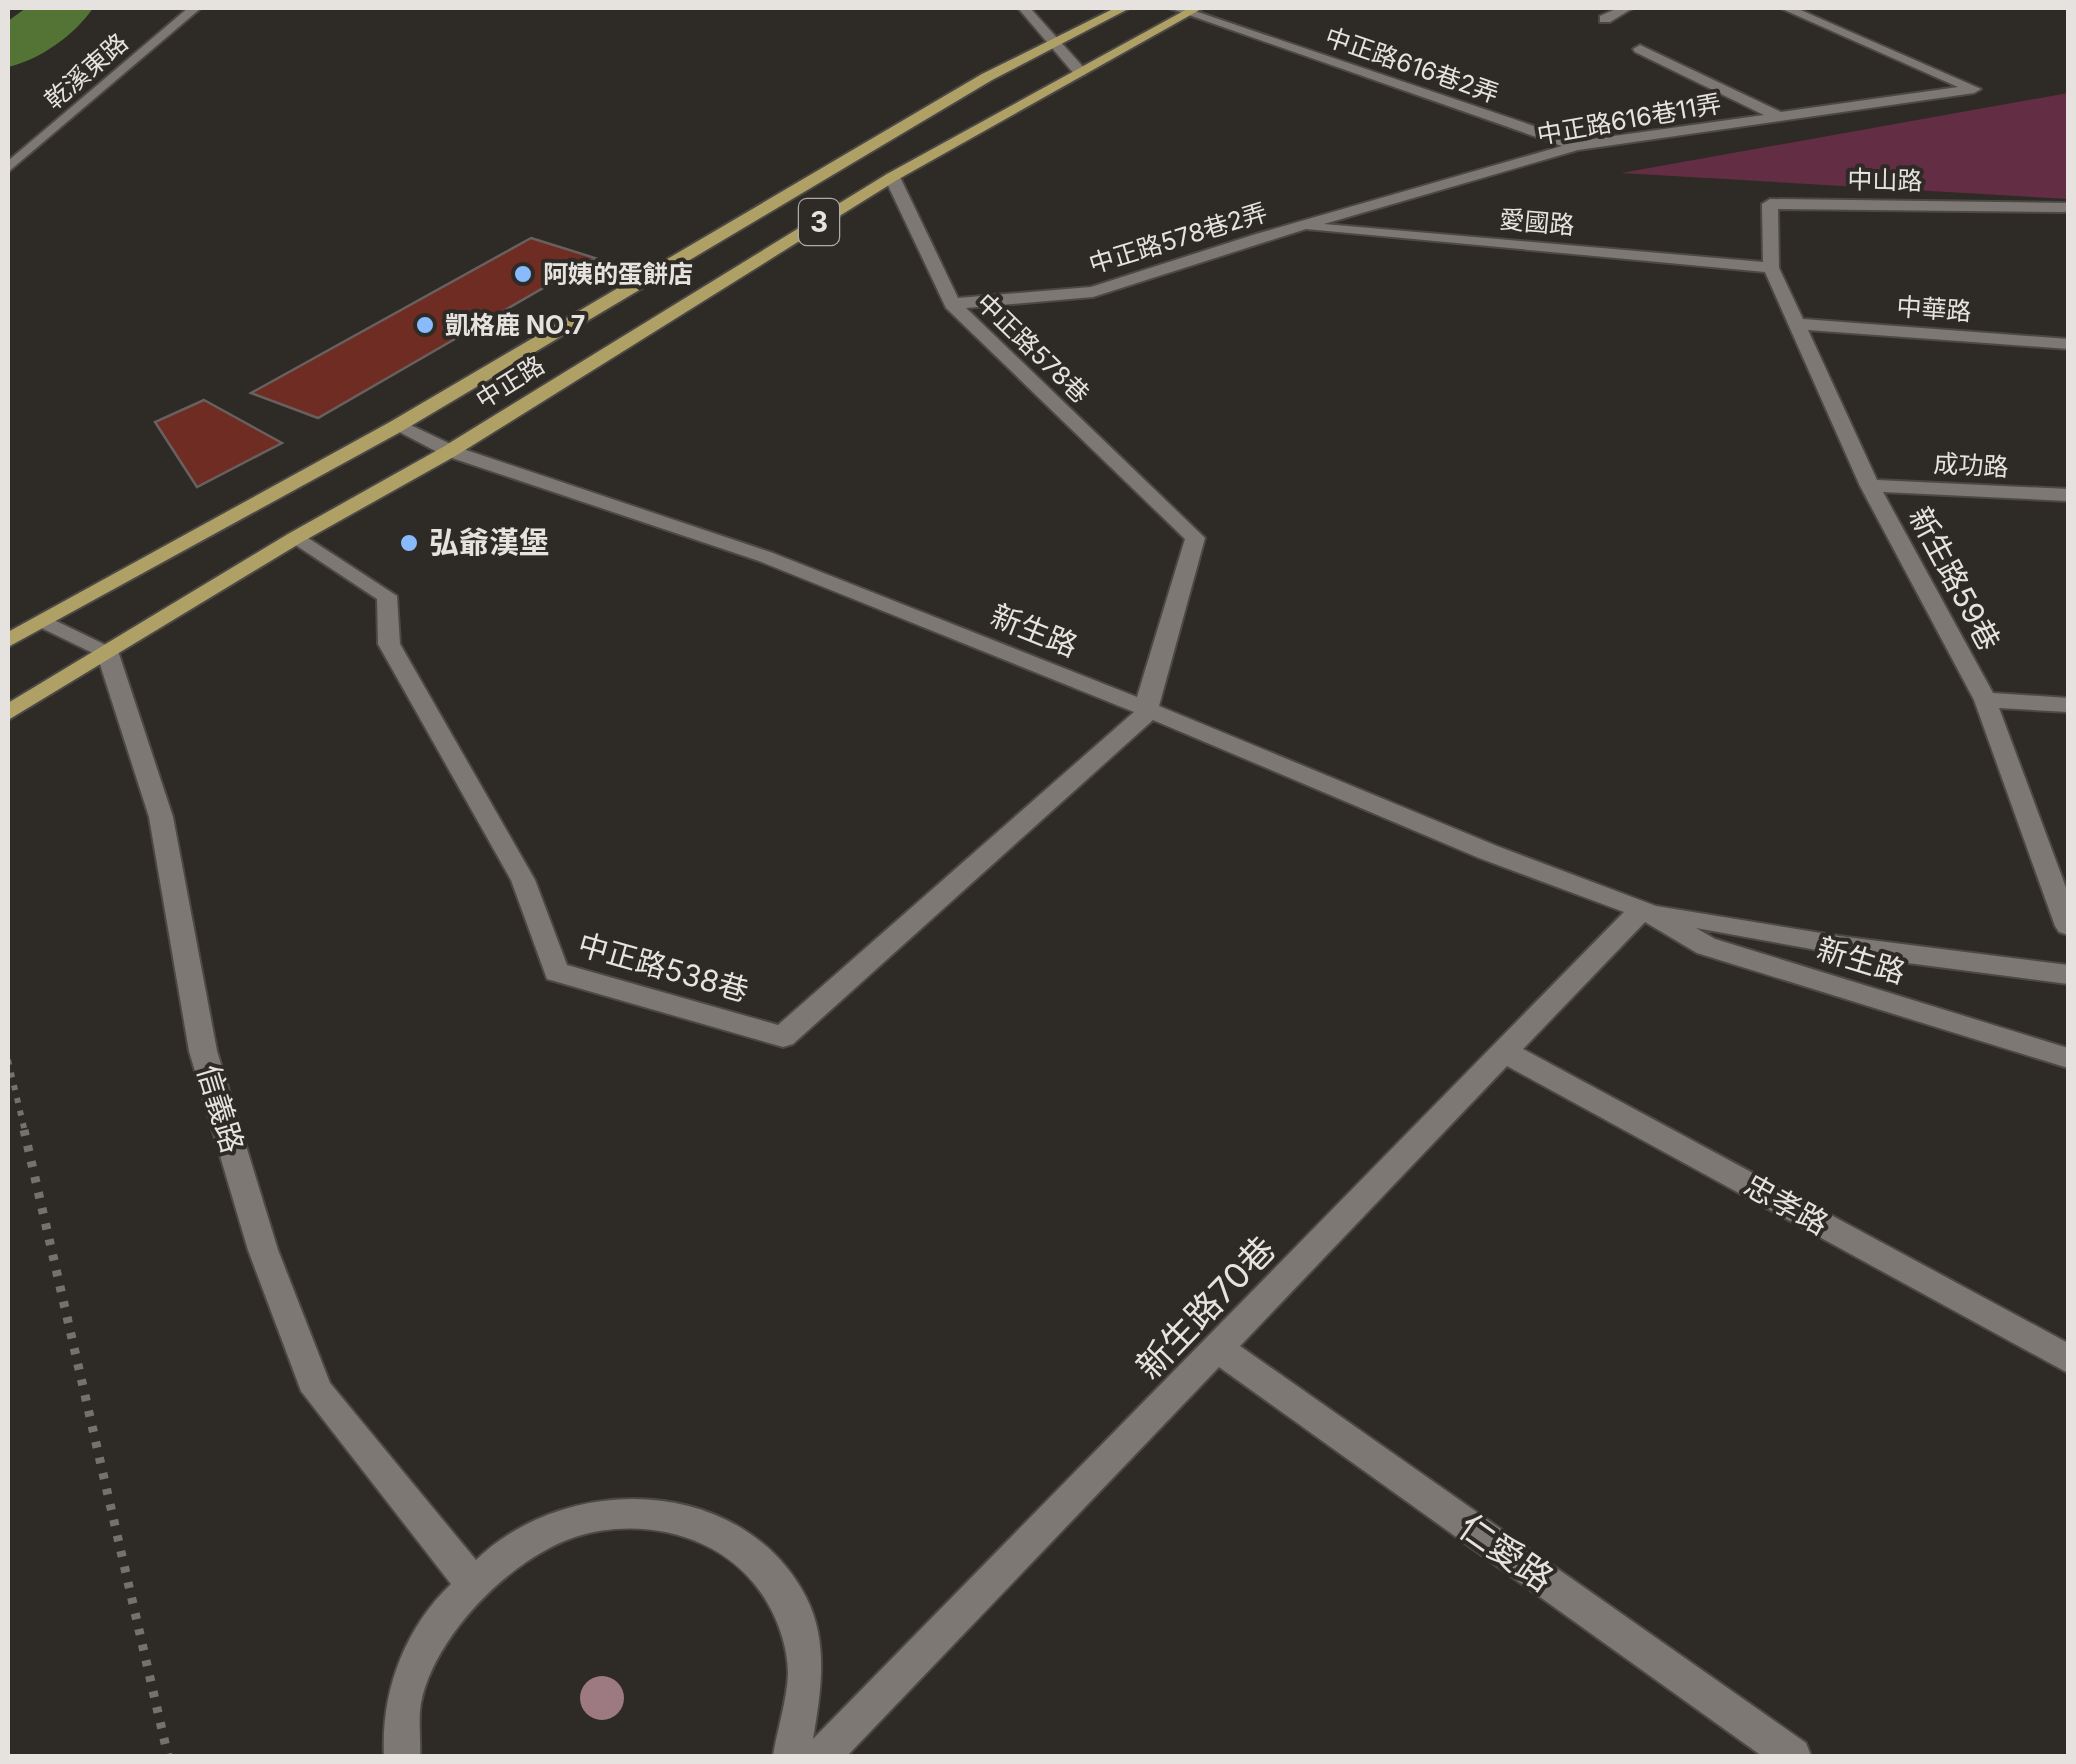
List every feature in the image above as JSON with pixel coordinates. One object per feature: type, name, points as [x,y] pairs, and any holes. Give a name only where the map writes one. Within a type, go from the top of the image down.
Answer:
[{"type":"main road","name":"中正路","points":[[8,641],[397,426],[986,77],[1124,8]]},
{"type":"main road","name":"中正路","points":[[8,712],[295,538],[450,451],[892,177],[1186,9]]},
{"type":"street","name":"乾溪東路","points":[[8,168],[195,8]]},
{"type":"street","points":[[1024,8],[1080,72]]},
{"type":"street","points":[[1606,18],[1627,8]]},
{"type":"street","name":"中正路616巷11弄","points":[[1298,226],[1577,146],[1974,89],[1786,8]]},
{"type":"street","name":"中正路616巷2弄","points":[[1186,9],[1577,146]]},
{"type":"street","points":[[1640,49],[1780,117]]},
{"type":"street","name":"中正路578巷","points":[[892,177],[952,304],[1195,538],[1147,710]]},
{"type":"street","name":"中山路","points":[[1771,268],[1770,204],[2064,208]]},
{"type":"street","name":"愛國路","points":[[1298,226],[1771,268]]},
{"type":"street","name":"中正路578巷2弄","points":[[952,304],[1093,292],[1298,226]]},
{"type":"street","name":"新生路59巷","points":[[1771,268],[1870,486],[1985,700],[2068,926]]},
{"type":"street","name":"中華路","points":[[1797,324],[2068,344]]},
{"type":"street","name":"新生路","points":[[397,426],[450,451],[766,556],[1488,852],[1642,909],[1706,946],[2068,1058]]},
{"type":"street","name":"成功路","points":[[1870,486],[2068,495]]},
{"type":"street","name":"中正路538巷","points":[[295,538],[387,596],[389,644],[523,880],[556,972],[782,1038],[1147,710]]},
{"type":"street","points":[[42,624],[107,650]]},
{"type":"street","name":"信義路","points":[[107,650],[161,817],[202,1051],[263,1250],[317,1391],[470,1581]]},
{"type":"street","points":[[1985,700],[2068,705]]},
{"type":"street","name":"新生路","points":[[1642,909],[1840,945],[2068,974]]},
{"type":"street","name":"新生路70巷","points":[[822,1756],[1642,909]]},
{"type":"street","name":"忠孝路","points":[[1504,1050],[2068,1359]]},
{"type":"street","name":"仁愛路","points":[[1219,1350],[1793,1756]]},
{"type":"street","points":[[402,1756],[403,1704],[429,1637],[470,1581],[526,1539],[588,1516],[650,1510],[710,1524],[756,1554],[790,1601],[806,1657],[803,1722],[791,1756]]},
{"type":"path","points":[[8,1060],[168,1756]]},
{"type":"shaded area","points":[[2068,93],[2068,199],[1621,173]]},
{"type":"building","name":"凱格鹿 NO.7","points":[[531,238],[595,258],[318,418],[251,393]]},
{"type":"building","points":[[204,400],[282,443],[197,487],[155,422]]},
{"type":"waterway","points":[[8,49],[64,8]]},
{"type":"place","name":"阿姨的蛋餅店","points":[[523,274]]},
{"type":"place","name":"凱格鹿 NO.7","points":[[425,325]]},
{"type":"place","name":"弘爺漢堡","points":[[409,543]]}]
